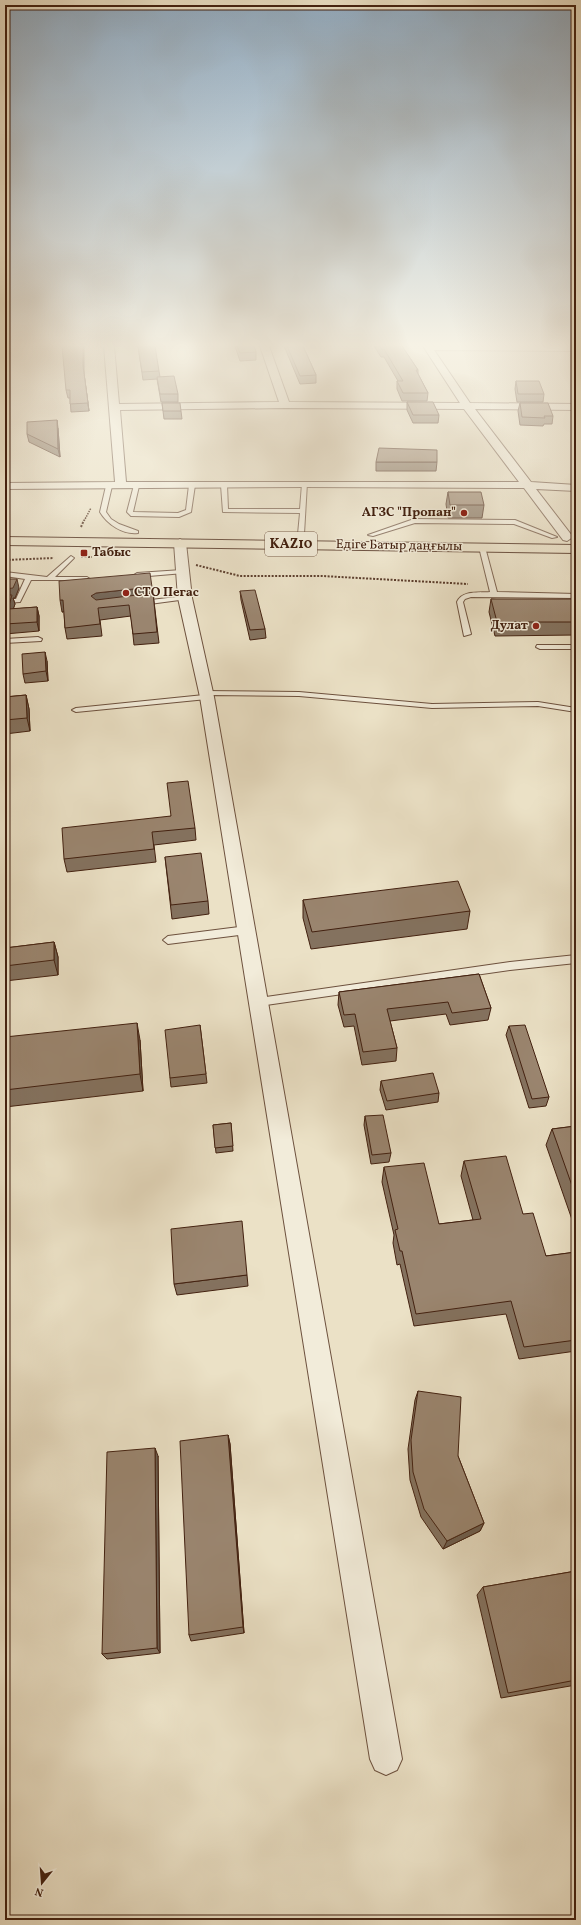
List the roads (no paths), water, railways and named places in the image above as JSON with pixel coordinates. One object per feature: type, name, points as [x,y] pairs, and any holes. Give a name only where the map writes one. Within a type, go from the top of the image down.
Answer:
[{"type":"main road","name":"Едіге Батыр даңғылы","points":[[5,531],[566,537]]},
{"type":"main road","name":"Едіге Батыр даңғылы","points":[[5,541],[181,558],[482,547],[576,549]]},
{"type":"street","points":[[118,436],[122,486]]},
{"type":"street","points":[[489,436],[566,537]]},
{"type":"street","points":[[5,486],[305,484],[526,485],[576,488]]},
{"type":"street","points":[[181,558],[185,598],[207,695],[386,1759]]},
{"type":"lane","points":[[301,534],[305,484]]},
{"type":"lane","points":[[136,486],[130,512],[131,514],[179,515],[189,511],[192,485]]},
{"type":"lane","points":[[224,485],[225,511],[303,511]]},
{"type":"lane","points":[[108,486],[102,512],[107,520],[115,526],[136,532]]},
{"type":"lane","points":[[482,547],[494,594]]},
{"type":"lane","points":[[49,580],[71,558]]},
{"type":"lane","points":[[129,576],[181,558]]},
{"type":"lane","points":[[5,574],[49,580],[91,578]]},
{"type":"lane","points":[[5,601],[18,601],[29,578]]},
{"type":"lane","points":[[467,634],[460,602],[462,598],[470,595],[494,594],[576,596]]},
{"type":"lane","points":[[138,604],[185,598]]},
{"type":"lane","points":[[5,641],[38,639]]},
{"type":"lane","points":[[540,647],[576,647]]},
{"type":"lane","points":[[76,710],[207,695],[299,694],[432,706],[538,704],[576,710]]},
{"type":"lane","points":[[168,940],[247,930]]},
{"type":"lane","points":[[258,1002],[510,966],[576,959]]},
{"type":"place","name":"АГЗС \"Пропан\"","points":[[464,513]]},
{"type":"place","name":"Табыс","points":[[84,553]]},
{"type":"place","name":"СТО Пегас","points":[[126,593]]},
{"type":"place","name":"Дулат","points":[[536,626]]}]
